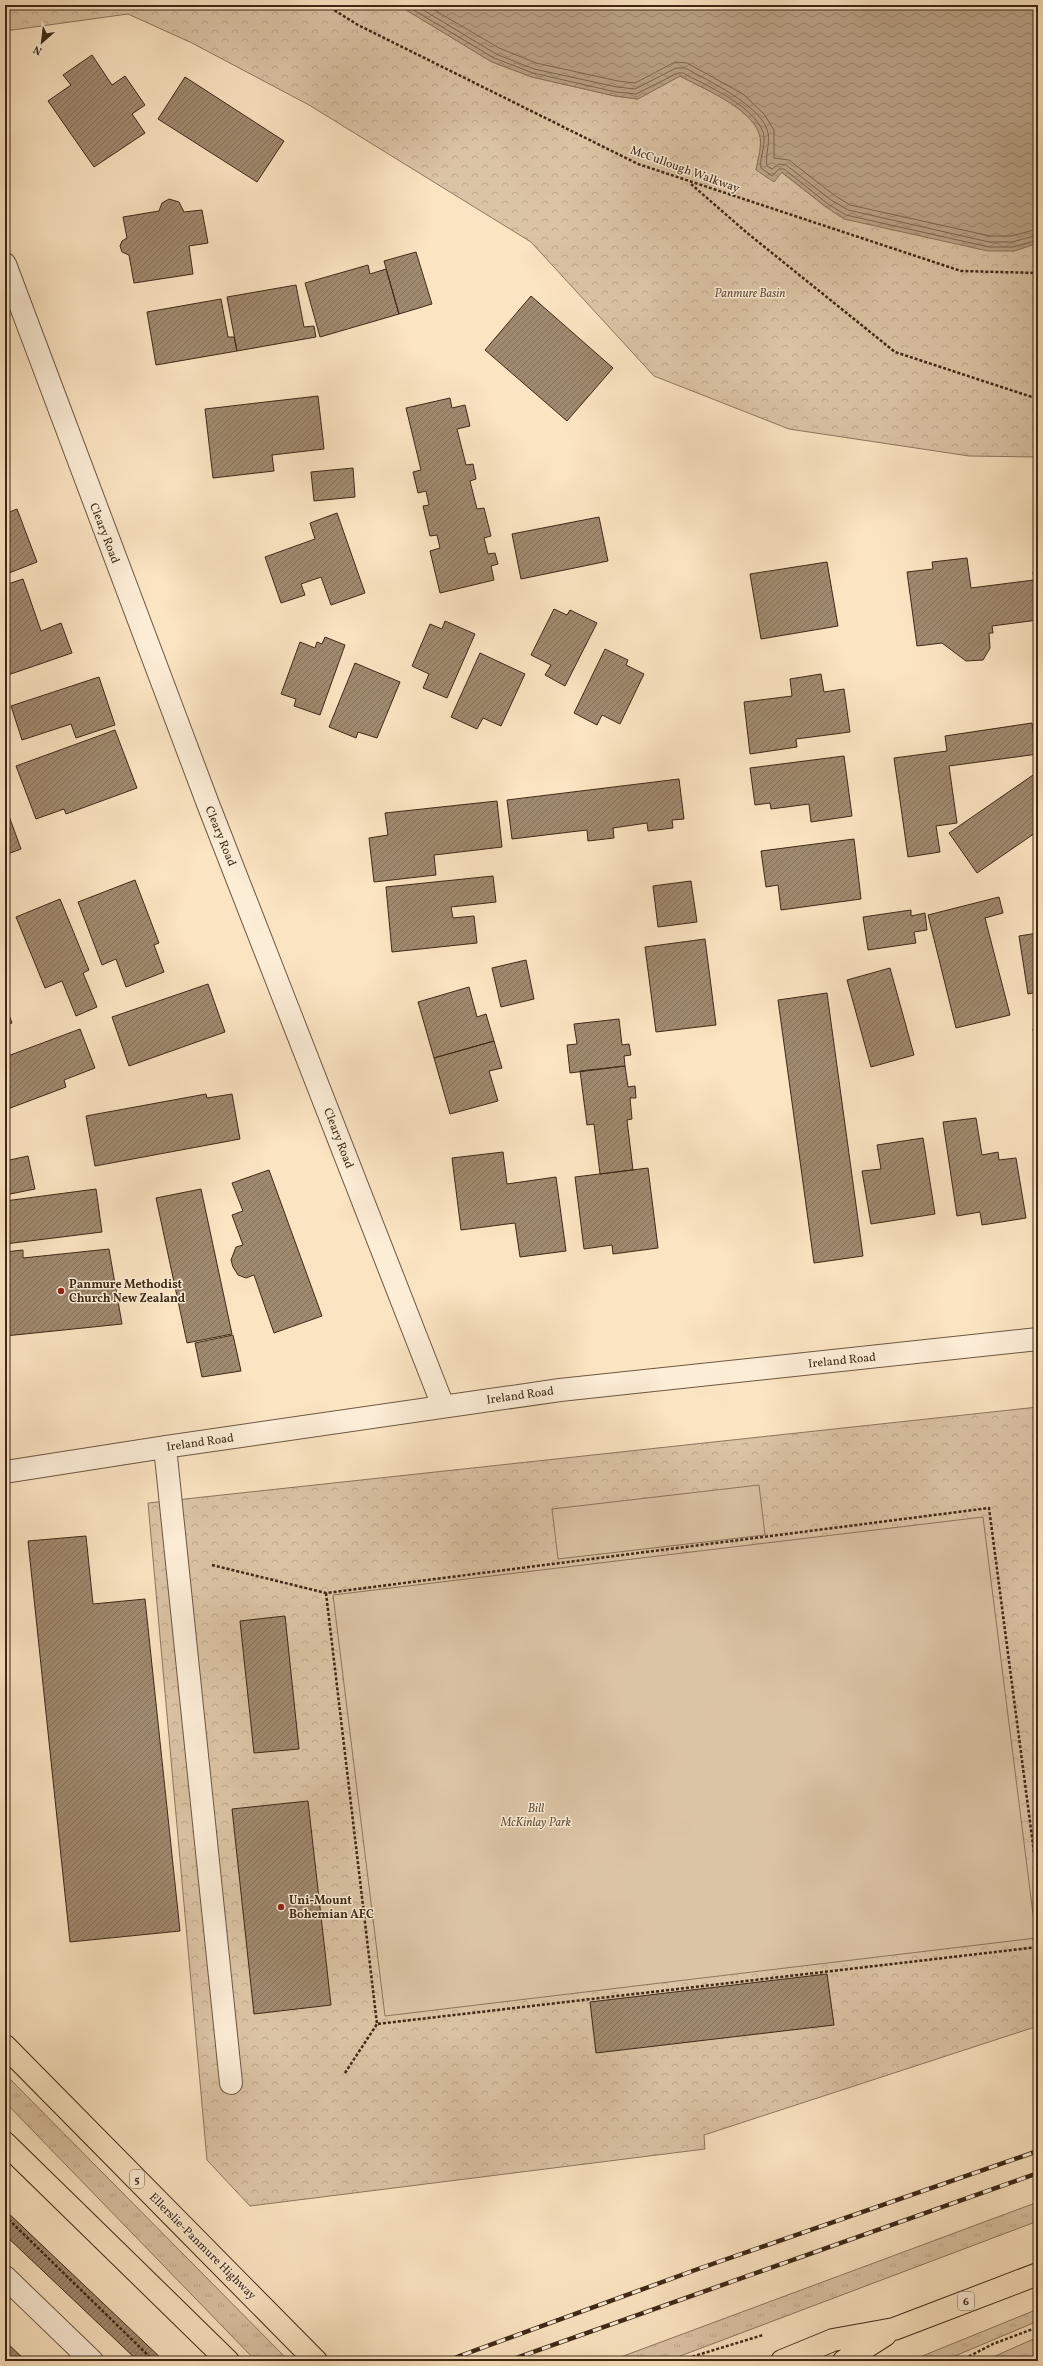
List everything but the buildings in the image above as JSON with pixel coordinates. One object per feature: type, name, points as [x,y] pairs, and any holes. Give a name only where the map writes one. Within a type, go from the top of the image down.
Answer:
[{"type":"main road","name":"Ellerslie-Panmure Highway","points":[[5,2046],[316,2361]]},
{"type":"main road","points":[[5,2143],[228,2361]]},
{"type":"main road","name":"6","points":[[782,2361],[833,2340],[894,2329],[1038,2274]]},
{"type":"main road","name":"6","points":[[844,2361],[894,2329]]},
{"type":"street","name":"Cleary Road","points":[[5,264],[208,804],[267,951],[443,1406]]},
{"type":"street","name":"Ireland Road","points":[[5,1472],[165,1447],[560,1390],[1038,1339]]},
{"type":"street","points":[[165,1447],[231,2083]]},
{"type":"street","points":[[5,2277],[92,2361]]},
{"type":"path","name":"McCullough Walkway","points":[[326,5],[358,25],[631,160],[690,182],[961,271],[1038,273]]},
{"type":"path","points":[[690,182],[746,232],[895,352],[1038,399]]},
{"type":"path","points":[[212,1565],[326,1593],[989,1508],[1038,1883]]},
{"type":"path","points":[[326,1593],[377,2024],[345,2073]]},
{"type":"path","points":[[377,2024],[1038,1948]]},
{"type":"path","points":[[5,2216],[154,2361]]},
{"type":"path","points":[[960,2361],[993,2344],[1038,2327]]},
{"type":"green space","name":"Panmure Basin","points":[[5,5],[398,5],[492,62],[532,77],[615,96],[637,99],[680,76],[736,107],[754,124],[760,137],[760,152],[756,170],[781,172],[826,207],[1014,251],[1038,243],[1038,457],[969,456],[789,429],[654,376],[531,242],[309,105],[192,43],[128,14],[5,31]]},
{"type":"green space","name":"Bill McKinlay Park","points":[[1038,1407],[1038,2026],[704,2135],[705,2149],[250,2206],[207,2160],[148,1503]]},
{"type":"green space","points":[[759,1485],[765,1535],[558,1559],[552,1509]]},
{"type":"green space","points":[[983,1517],[1036,1938],[385,2016],[333,1595]]},
{"type":"green space","points":[[5,2074],[289,2361],[256,2361],[5,2102]]},
{"type":"green space","points":[[1038,2202],[1038,2221],[667,2361],[610,2361]]},
{"type":"green space","points":[[1038,2309],[1038,2321],[943,2361],[910,2361]]},
{"type":"green space","points":[[1038,2337],[1038,2361],[984,2361]]},
{"type":"water","points":[[398,5],[1038,5],[1038,243],[1014,251],[988,251],[844,219],[826,207],[782,172],[774,182],[756,170],[760,152],[760,137],[754,124],[736,107],[680,76],[638,99],[615,96],[532,77],[492,62]]},
{"type":"railway","points":[[446,2361],[698,2269],[1038,2151]]},
{"type":"railway","points":[[508,2361],[1038,2173]]},
{"type":"place","name":"Panmure Methodist Church New Zealand","points":[[61,1291]]},
{"type":"place","name":"Uni-Mount Bohemian AFC","points":[[281,1907]]}]
